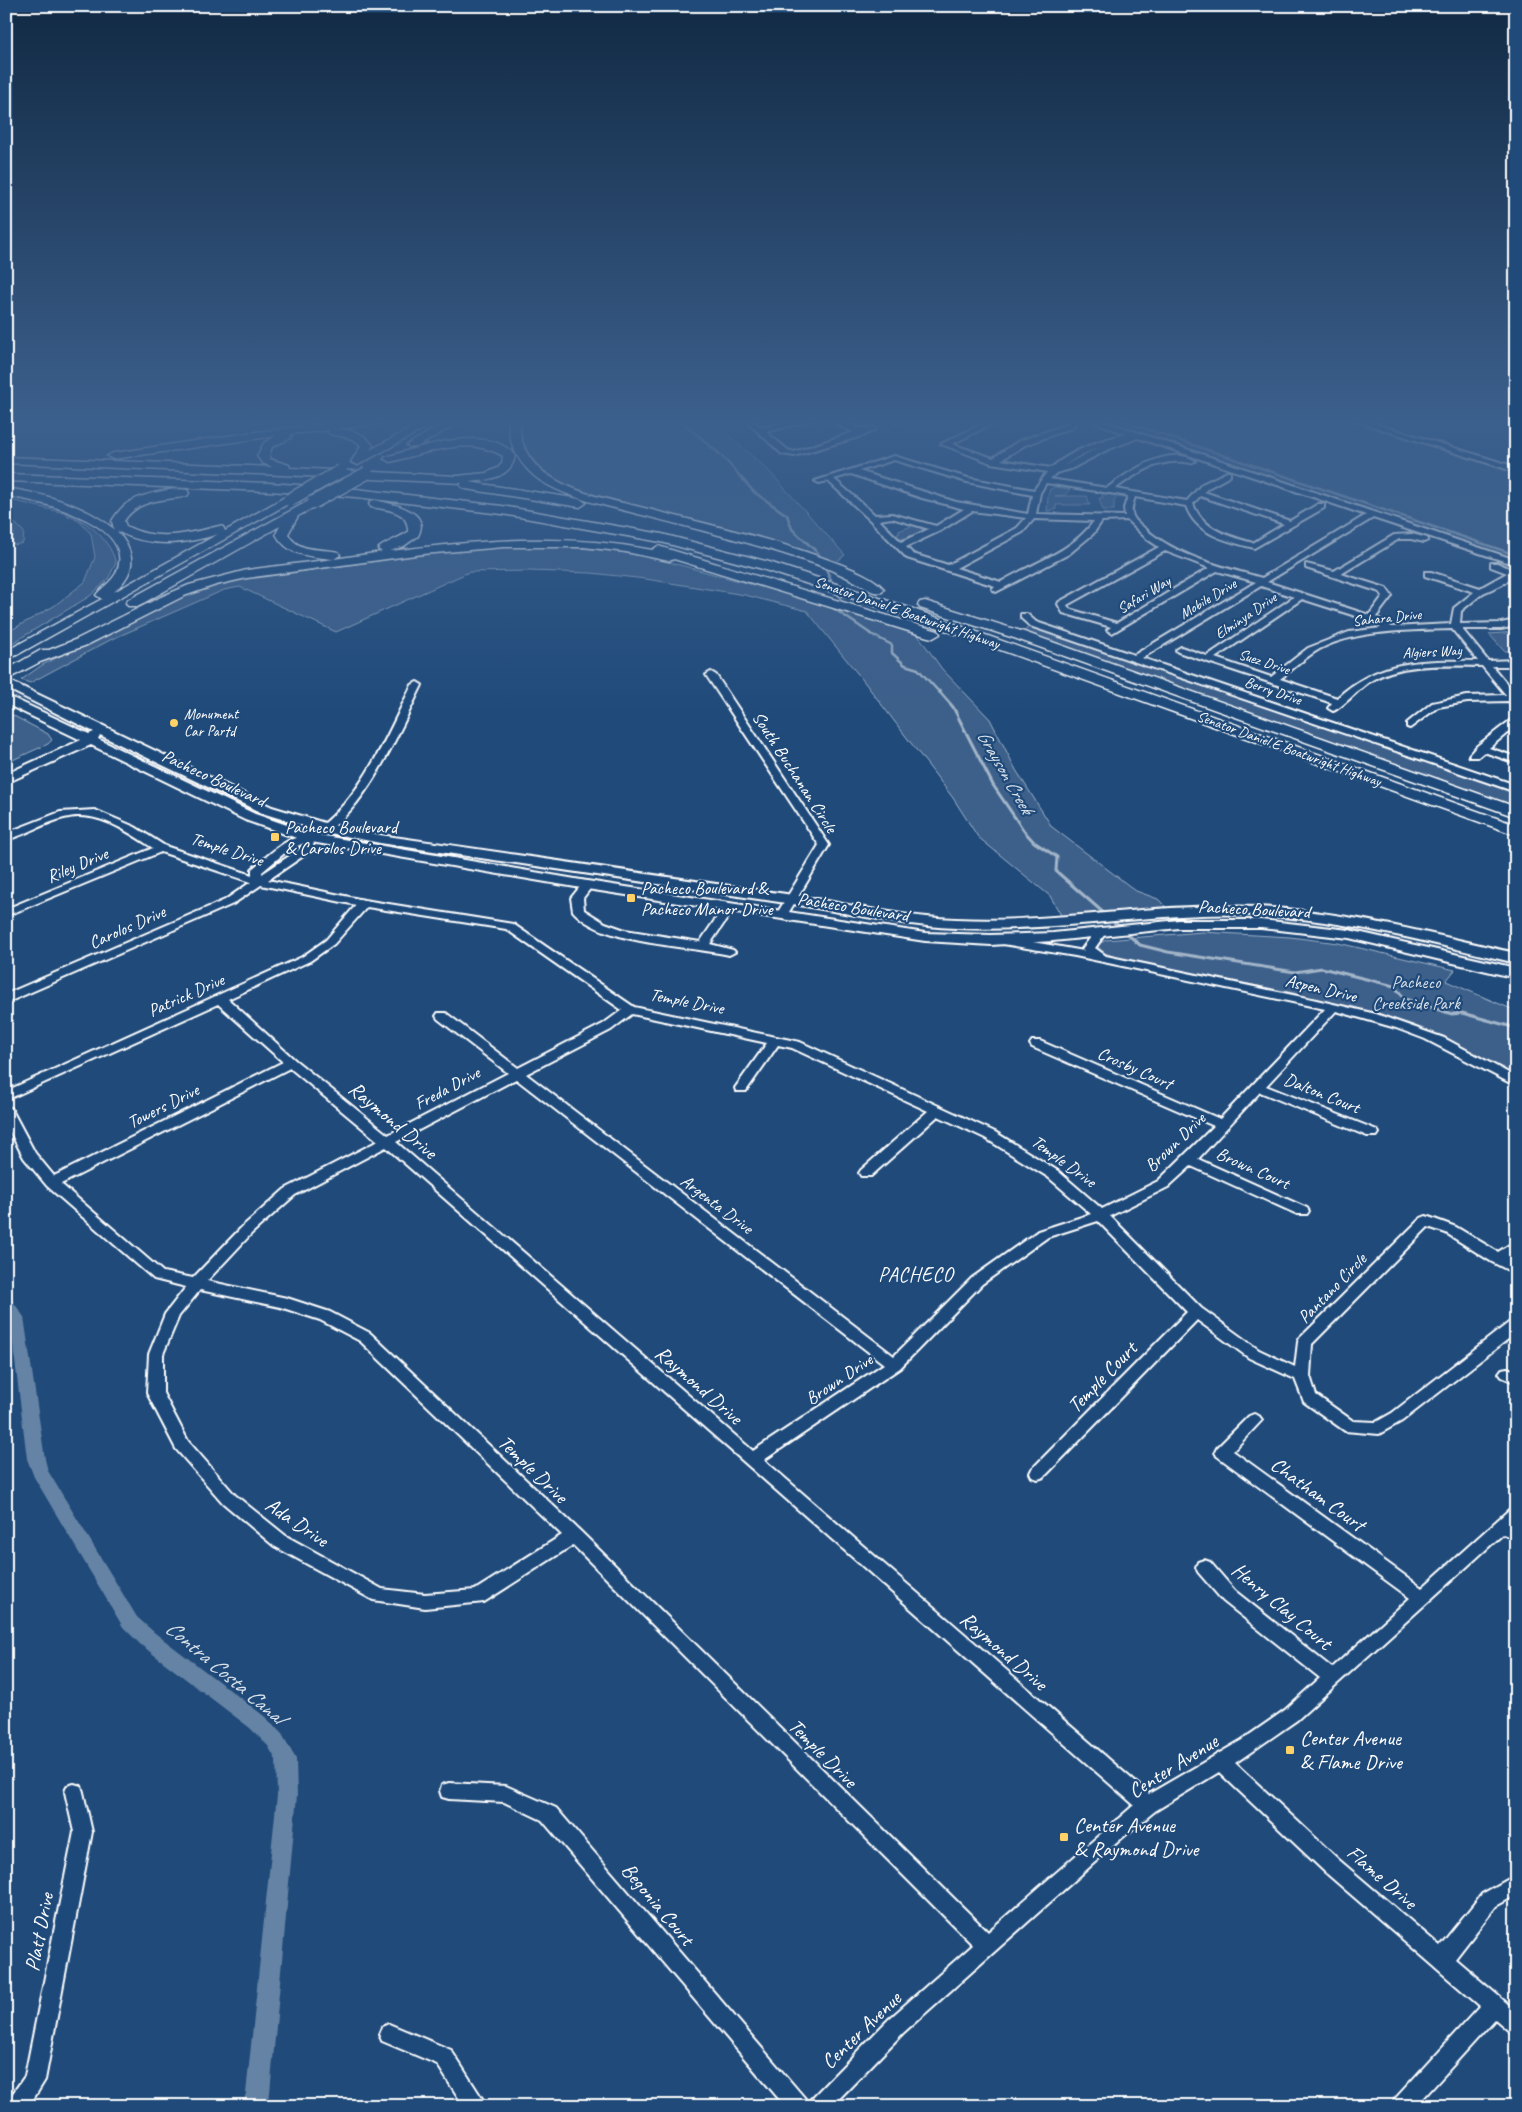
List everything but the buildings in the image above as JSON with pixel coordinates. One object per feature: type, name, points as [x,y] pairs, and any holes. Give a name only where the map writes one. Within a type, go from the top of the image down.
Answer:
[{"type":"highway","points":[[72,621],[121,578],[126,566],[126,552],[118,538],[92,519]]},
{"type":"highway","points":[[119,519],[118,521],[120,528],[129,534],[142,538],[169,540],[208,534],[252,519]]},
{"type":"highway","points":[[6,657],[256,519]]},
{"type":"highway","points":[[9,677],[163,585],[285,519]]},
{"type":"highway","points":[[290,519],[282,534],[284,541],[292,547],[305,552],[342,556],[379,551],[400,543],[414,533],[416,524],[413,519]]},
{"type":"highway","points":[[505,519],[670,553],[1177,709]]},
{"type":"highway","name":"Senator Daniel E Boatwright Highway","points":[[554,519],[687,544],[764,565],[908,612],[1516,830]]},
{"type":"highway","name":"Senator Daniel E Boatwright Highway","points":[[625,519],[708,537],[749,549],[1019,635],[1516,812]]},
{"type":"highway","points":[[657,519],[740,536]]},
{"type":"highway","points":[[673,519],[740,536],[833,565],[855,575],[877,589]]},
{"type":"highway","points":[[36,660],[82,642],[179,594],[216,581],[257,573],[460,546],[524,541],[569,542],[623,547],[713,566]]},
{"type":"main road","name":"Pacheco Boulevard","points":[[9,677],[99,730],[267,810],[325,828],[380,839],[790,899],[862,913],[929,922],[1014,925],[1088,920],[1175,918],[1256,911],[1356,922],[1516,958]]},
{"type":"main road","name":"Pacheco Boulevard","points":[[6,698],[84,738],[250,817],[310,838],[587,885],[782,914],[853,928],[925,937],[991,940],[1053,937],[1175,918],[1261,924],[1349,934],[1516,973]]},
{"type":"main road","points":[[6,779],[99,730]]},
{"type":"main road","points":[[6,769],[84,738]]},
{"type":"street","points":[[874,519],[910,556],[1002,586]]},
{"type":"street","points":[[901,519],[937,529]]},
{"type":"street","points":[[900,546],[937,529],[954,519]]},
{"type":"street","points":[[948,569],[1020,530],[1030,519]]},
{"type":"street","points":[[1055,519],[1112,519]]},
{"type":"street","points":[[993,591],[1074,548],[1093,529],[1099,519]]},
{"type":"street","points":[[1130,519],[1141,531],[1164,548],[1299,596],[1371,618],[1390,630]]},
{"type":"street","points":[[1195,519],[1213,532],[1254,546],[1300,519]]},
{"type":"street","points":[[1275,519],[1291,524]]},
{"type":"street","name":"Mobile Drive","points":[[1134,659],[1366,519]]},
{"type":"street","points":[[1383,519],[1516,563]]},
{"type":"street","points":[[1335,574],[1397,537],[1412,536],[1509,570],[1513,573],[1498,583],[1480,591],[1456,610],[1455,627],[1514,702]]},
{"type":"street","name":"Safari Way","points":[[1164,548],[1062,604],[1066,611],[1114,629],[1217,567]]},
{"type":"street","points":[[1309,566],[1383,590],[1388,596],[1371,618]]},
{"type":"street","points":[[1428,574],[1480,591]]},
{"type":"street","name":"Elminya Drive","points":[[1208,659],[1299,596]]},
{"type":"street","name":"Berry Drive","points":[[1024,616],[1033,624],[1516,789]]},
{"type":"street","name":"Sahara Drive","points":[[1273,680],[1311,650],[1352,634],[1390,630],[1501,626],[1516,623]]},
{"type":"street","name":"Suez Drive","points":[[1181,650],[1273,680],[1336,705]]},
{"type":"street","name":"Algiers Way","points":[[1336,705],[1371,677],[1395,669],[1427,664],[1485,665],[1516,663]]},
{"type":"street","name":"South Buchanan Circle","points":[[711,675],[824,845],[782,914]]},
{"type":"street","name":"Carolos Drive","points":[[6,999],[229,902],[308,848],[310,838],[325,828],[358,795],[377,765],[417,686]]},
{"type":"street","points":[[1410,725],[1435,706],[1467,699],[1514,702]]},
{"type":"street","points":[[1516,719],[1515,722],[1477,752],[1516,760]]},
{"type":"street","name":"Temple Drive","points":[[6,837],[64,814],[95,813],[131,829],[161,848],[259,881],[364,903],[509,926],[630,1010],[796,1045],[990,1135],[1053,1174],[1101,1215],[1196,1312],[1254,1354],[1302,1376]]},
{"type":"street","name":"Riley Drive","points":[[6,913],[161,848]]},
{"type":"street","points":[[587,885],[577,898],[579,911],[607,929],[651,939],[704,945],[729,952]]},
{"type":"street","name":"Patrick Drive","points":[[6,1096],[306,959],[330,942],[364,903]]},
{"type":"street","points":[[704,945],[729,907]]},
{"type":"street","name":"Aspen Drive","points":[[1101,931],[1088,949],[1108,961]]},
{"type":"street","name":"Aspen Drive","points":[[991,940],[1040,945],[1332,1008],[1400,1025],[1431,1037],[1516,1082]]},
{"type":"street","name":"Raymond Drive","points":[[220,999],[291,1063],[387,1141],[1148,1805]]},
{"type":"street","name":"Brown Drive","points":[[752,1460],[895,1364],[977,1281],[1043,1234],[1101,1215],[1163,1184],[1332,1008]]},
{"type":"street","name":"Freda Drive","points":[[197,1284],[247,1230],[290,1192],[607,1027],[630,1010]]},
{"type":"street","name":"Argenta Drive","points":[[442,1016],[515,1074],[895,1364]]},
{"type":"street","points":[[741,1088],[775,1040]]},
{"type":"street","name":"Crosby Court","points":[[1036,1044],[1220,1124]]},
{"type":"street","name":"Towers Drive","points":[[52,1183],[291,1063]]},
{"type":"street","name":"Dalton Court","points":[[1258,1087],[1372,1133]]},
{"type":"street","name":"Temple Drive","points":[[6,1110],[29,1155],[52,1183],[159,1276],[290,1305],[325,1316],[364,1337],[574,1536],[987,1944]]},
{"type":"street","points":[[866,1173],[937,1110]]},
{"type":"street","name":"Brown Court","points":[[1188,1160],[1302,1211]]},
{"type":"street","name":"Pantano Circle","points":[[1516,1270],[1451,1230],[1426,1221],[1305,1342],[1302,1376],[1310,1398],[1350,1427],[1379,1428],[1397,1417],[1516,1324]]},
{"type":"street","points":[[1496,1259],[1516,1246]]},
{"type":"street","name":"Ada Drive","points":[[197,1284],[172,1314],[156,1354],[155,1393],[182,1445],[229,1499],[280,1541],[379,1596],[424,1601],[478,1597],[574,1536]]},
{"type":"street","name":"Temple Court","points":[[1038,1473],[1196,1312]]},
{"type":"street","name":"Chatham Court","points":[[1254,1420],[1223,1452],[1422,1597]]},
{"type":"street","name":"Center Avenue","points":[[817,2106],[896,2026],[1115,1832],[1148,1805],[1248,1746],[1290,1715],[1422,1597],[1509,1529],[1516,1513]]},
{"type":"street","name":"Henry Clay Court","points":[[1204,1566],[1229,1596],[1332,1678]]},
{"type":"street","name":"Flame Drive","points":[[1221,1762],[1332,1866],[1516,2024]]},
{"type":"street","name":"Begonia Court","points":[[449,1791],[506,1794],[549,1814],[799,2106]]},
{"type":"street","name":"Platt Drive","points":[[16,2106],[35,2080],[83,1832],[74,1792]]},
{"type":"street","points":[[1442,1960],[1489,1900],[1516,1884]]},
{"type":"street","points":[[1402,2106],[1494,2006]]},
{"type":"street","points":[[389,2034],[444,2057],[476,2106]]},
{"type":"green space","points":[[6,519],[16,524],[24,532],[23,543],[15,545],[12,543],[14,533],[6,524]]},
{"type":"green space","points":[[74,519],[78,519],[87,524],[99,534],[109,547],[116,563],[108,579],[90,596],[6,647],[6,633],[54,606],[85,582],[95,557],[91,534],[79,521]]},
{"type":"green space","points":[[666,519],[812,519],[845,555],[833,565]]},
{"type":"green space","points":[[1385,519],[1516,519],[1516,563]]},
{"type":"green space","points":[[914,525],[924,530],[906,538],[898,537],[894,534],[899,534],[899,531]]},
{"type":"green space","points":[[537,545],[614,551],[650,557],[913,628],[942,669],[990,719],[1016,770],[1052,827],[1136,891],[1158,899],[1171,912],[1065,922],[1050,896],[978,837],[953,798],[862,679],[807,611],[745,595],[646,579],[591,573],[469,572],[336,632],[240,587],[224,590],[110,640],[30,683],[21,680],[42,665],[172,601],[198,591],[244,579],[466,549]]},
{"type":"green space","points":[[1033,624],[1516,789],[1516,812],[1019,635]]},
{"type":"green space","points":[[1516,632],[1516,651],[1504,651],[1489,634]]},
{"type":"green space","points":[[6,708],[12,715],[48,734],[52,740],[48,744],[6,763]]},
{"type":"green space","name":"Pacheco Creekside Park","points":[[1202,932],[1290,937],[1338,943],[1455,970],[1446,981],[1516,1011],[1516,1076],[1447,1040],[1413,1025],[1289,992],[1123,960],[1105,953],[1098,947],[1099,944],[1106,940]]},
{"type":"waterway","name":"Grayson Creek","points":[[788,519],[792,529],[818,553],[841,600],[833,608],[871,634],[892,645],[892,653],[905,665],[918,669],[940,693]]},
{"type":"waterway","points":[[1409,519],[1516,555]]},
{"type":"waterway","name":"Grayson Creek","points":[[939,691],[953,707],[993,785],[1024,831],[1034,842],[1057,857],[1056,871],[1140,945],[1168,952],[1295,972],[1322,968],[1394,986],[1405,999],[1452,1014],[1462,1013],[1516,1028]]},
{"type":"waterway","name":"Contra Costa Canal","points":[[6,1304],[16,1317],[20,1336],[36,1459],[40,1472],[130,1622],[148,1639],[257,1722],[275,1740],[286,1759],[287,1795],[258,2093],[253,2106]]},
{"type":"place","name":"Monument Car Partd","points":[[174,723]]},
{"type":"place","name":"Pacheco Boulevard & Carolos Drive","points":[[275,837]]},
{"type":"place","name":"Pacheco Boulevard & Pacheco Manor Drive","points":[[631,898]]},
{"type":"place","name":"Center Avenue & Flame Drive","points":[[1290,1750]]},
{"type":"place","name":"Center Avenue & Raymond Drive","points":[[1064,1837]]},
{"type":"district","name":"PACHECO","points":[[916,1274]]}]
